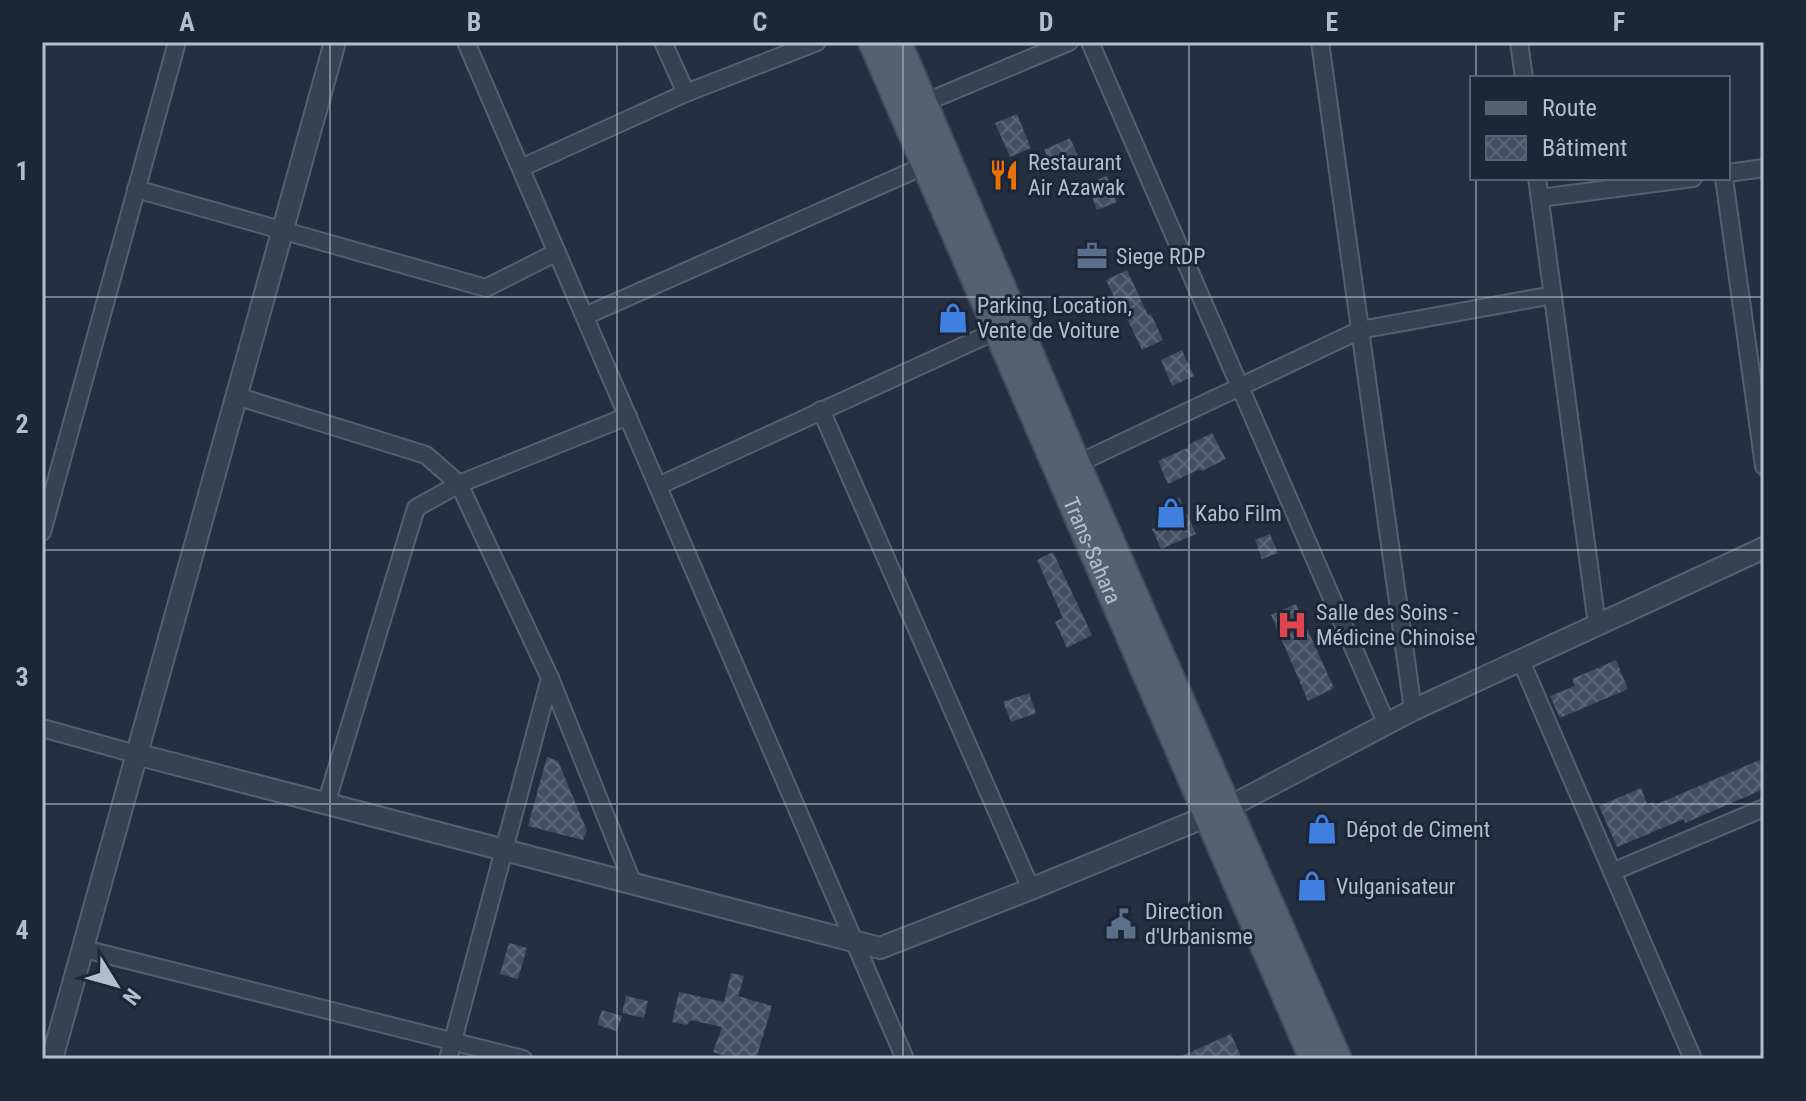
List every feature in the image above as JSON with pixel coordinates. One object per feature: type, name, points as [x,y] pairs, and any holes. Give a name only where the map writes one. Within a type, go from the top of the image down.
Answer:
[{"type":"main road","name":"Trans-Sahara","points":[[872,42],[1063,478],[1217,811],[1338,1059]]},
{"type":"main road","name":"Trans-Sahara","points":[[898,42],[1077,464],[1313,1059]]},
{"type":"street","points":[[42,532],[177,42]]},
{"type":"street","points":[[52,1059],[335,42]]},
{"type":"street","points":[[466,42],[905,1059]]},
{"type":"street","points":[[663,42],[686,93]]},
{"type":"street","points":[[521,168],[686,93],[817,42]]},
{"type":"street","points":[[924,103],[1069,42]]},
{"type":"street","points":[[1090,42],[1387,725]]},
{"type":"street","points":[[1320,42],[1413,710]]},
{"type":"street","points":[[1519,42],[1524,76]]},
{"type":"street","points":[[585,316],[926,165]]},
{"type":"street","points":[[1730,173],[1764,168]]},
{"type":"street","points":[[1537,180],[1597,625]]},
{"type":"street","points":[[1540,198],[1678,180]]},
{"type":"street","points":[[1724,180],[1764,466]]},
{"type":"street","points":[[136,189],[486,288],[557,252]]},
{"type":"street","points":[[1077,464],[1360,330],[1553,295]]},
{"type":"street","points":[[658,486],[998,330]]},
{"type":"street","points":[[236,396],[426,455],[459,484],[550,678],[633,884]]},
{"type":"street","points":[[821,410],[1031,889]]},
{"type":"street","points":[[326,804],[416,508],[459,484],[628,416]]},
{"type":"street","points":[[42,728],[880,948],[1217,811],[1413,710],[1764,548]]},
{"type":"street","points":[[1521,661],[1693,1059]]},
{"type":"street","points":[[448,1059],[550,678]]},
{"type":"street","points":[[1612,872],[1764,808]]},
{"type":"street","points":[[84,949],[523,1059]]},
{"type":"building","points":[[1017,114],[1031,148],[1010,157],[995,123]]},
{"type":"building","points":[[1070,138],[1079,158],[1053,170],[1044,150]]},
{"type":"building","points":[[1107,176],[1117,202],[1097,210],[1087,184]]},
{"type":"building","points":[[1127,270],[1163,340],[1142,350],[1106,280]]},
{"type":"building","points":[[1182,350],[1194,376],[1172,386],[1161,360]]},
{"type":"building","points":[[1212,433],[1226,459],[1168,484],[1158,461]]},
{"type":"building","points":[[1179,497],[1196,534],[1161,549],[1152,529],[1165,523],[1157,507]]},
{"type":"building","points":[[1270,534],[1278,553],[1262,559],[1255,540]]},
{"type":"building","points":[[1053,552],[1092,635],[1067,648],[1055,622],[1063,618],[1037,560]]},
{"type":"building","points":[[1296,604],[1334,688],[1308,701],[1271,615]]},
{"type":"building","points":[[1616,660],[1628,689],[1560,718],[1550,696],[1575,686],[1572,679]]},
{"type":"building","points":[[1029,693],[1036,713],[1011,722],[1003,702]]},
{"type":"building","points":[[547,757],[558,761],[587,831],[583,840],[528,826]]},
{"type":"building","points":[[1764,758],[1764,789],[1685,823],[1684,819],[1617,847],[1599,806],[1641,788],[1647,804],[1653,802],[1655,805]]},
{"type":"building","points":[[509,943],[527,948],[518,979],[500,974]]},
{"type":"building","points":[[731,973],[744,976],[738,996],[772,1006],[756,1059],[735,1059],[713,1052],[722,1027],[691,1020],[686,1025],[672,1022],[679,992],[724,1002]]},
{"type":"building","points":[[626,996],[648,1001],[644,1018],[622,1013]]},
{"type":"building","points":[[602,1010],[622,1016],[617,1031],[597,1025]]},
{"type":"building","points":[[1231,1034],[1242,1059],[1175,1059]]},
{"type":"place","name":"Restaurant Air Azawak","points":[[1004,175]]},
{"type":"place","name":"Siege RDP","points":[[1092,256]]},
{"type":"place","name":"Parking, Location, Vente de Voiture","points":[[953,318]]},
{"type":"place","name":"Kabo Film","points":[[1171,513]]},
{"type":"place","name":"Salle des Soins - Médicine Chinoise","points":[[1292,625]]},
{"type":"place","name":"Dépot de Ciment","points":[[1322,829]]},
{"type":"place","name":"Vulganisateur","points":[[1312,886]]},
{"type":"place","name":"Direction d'Urbanisme","points":[[1121,924]]}]
